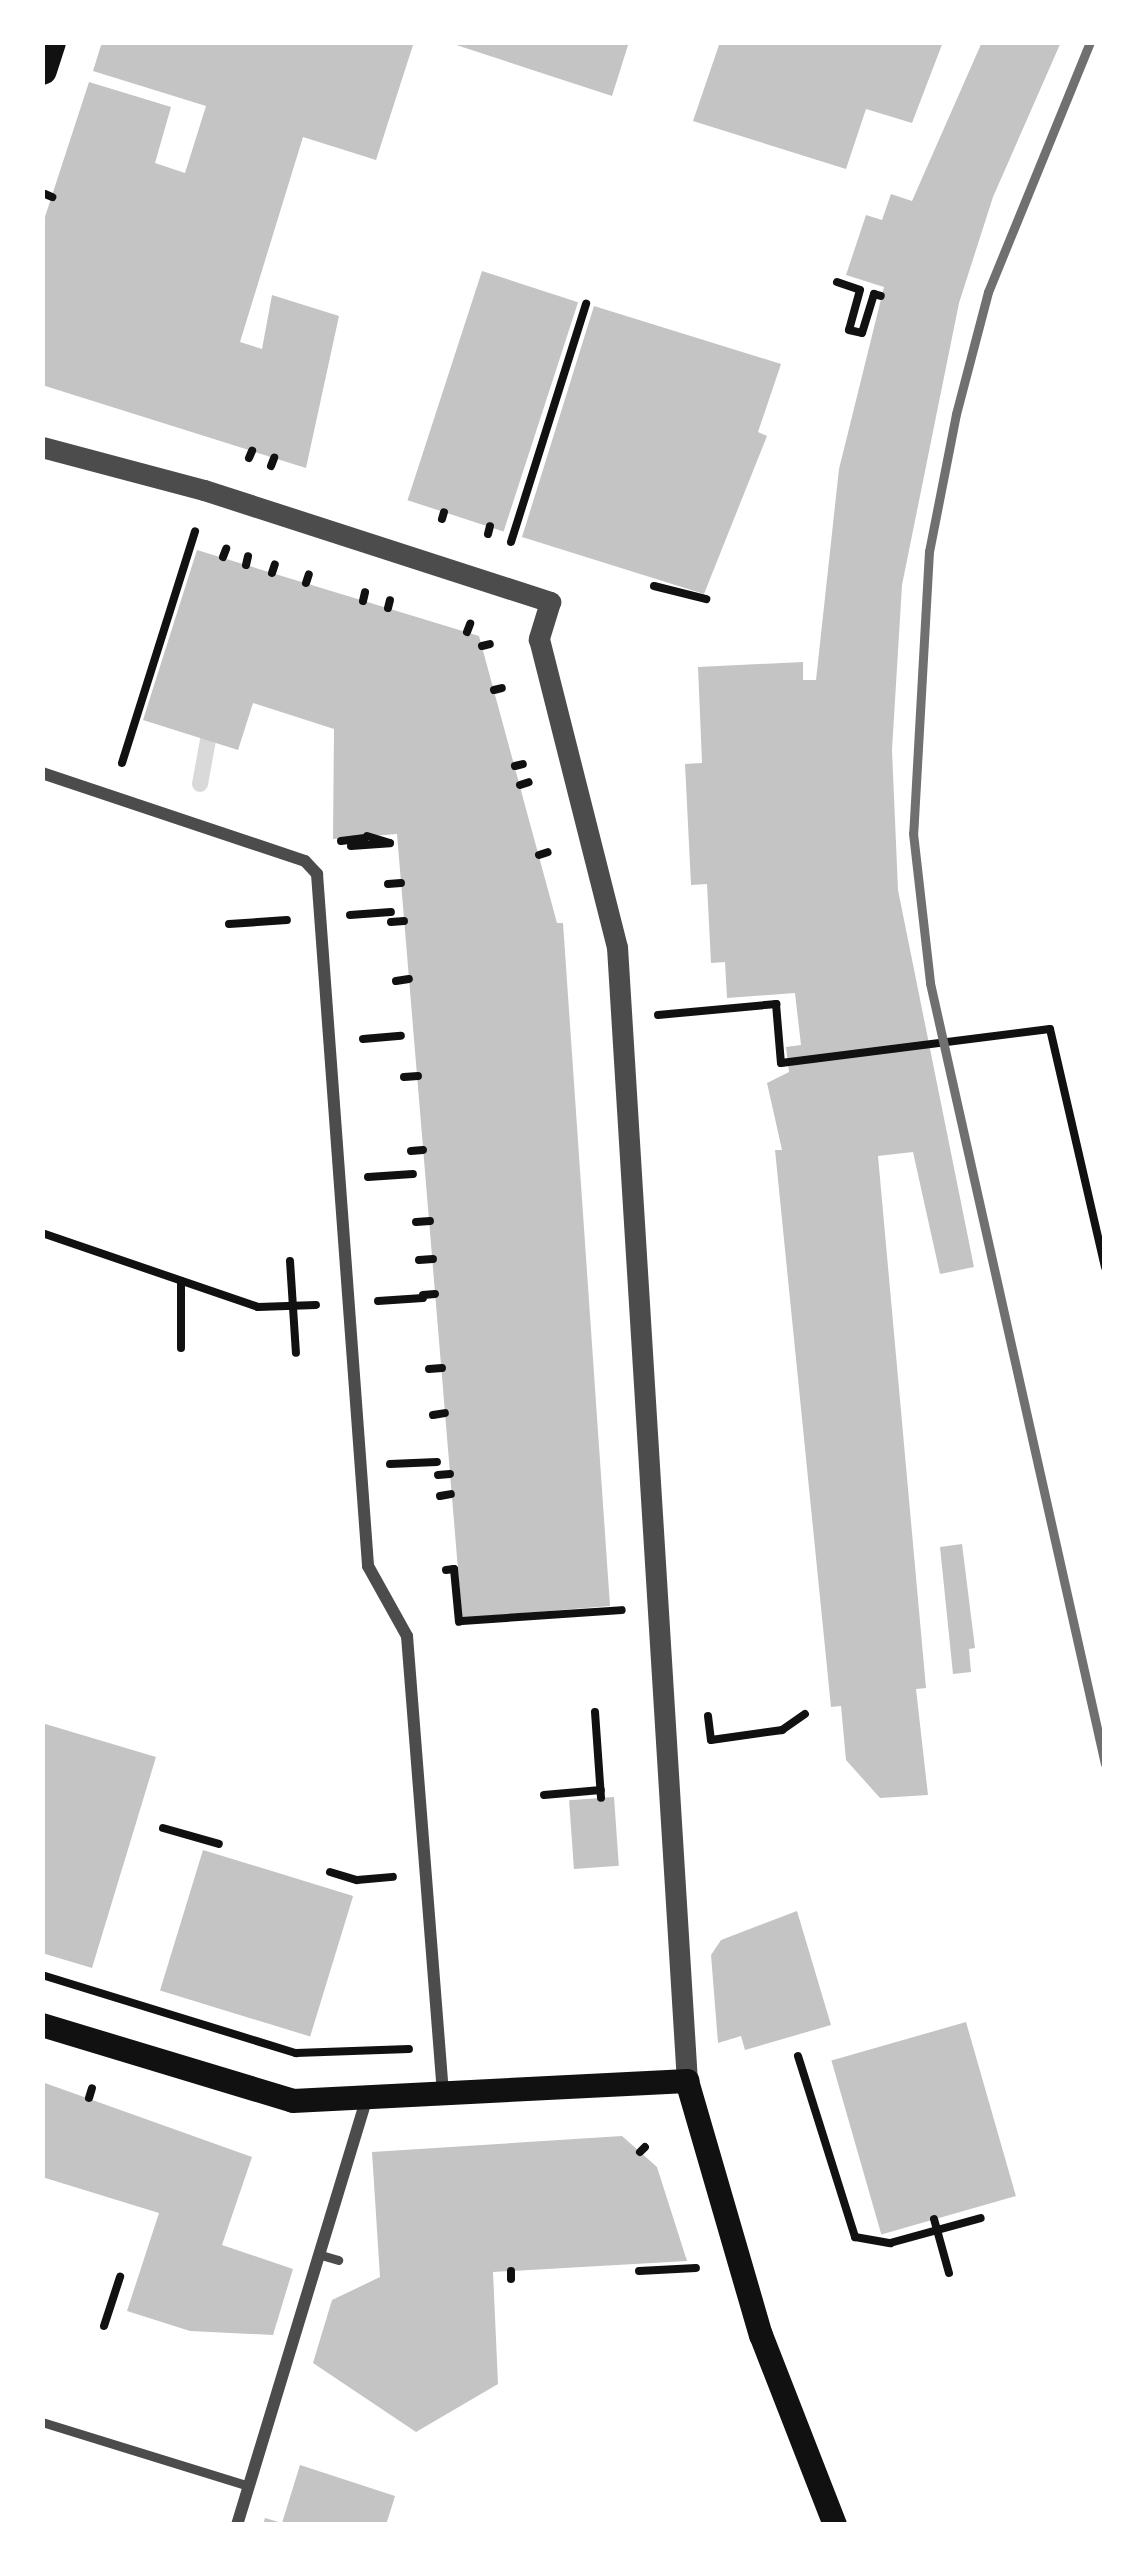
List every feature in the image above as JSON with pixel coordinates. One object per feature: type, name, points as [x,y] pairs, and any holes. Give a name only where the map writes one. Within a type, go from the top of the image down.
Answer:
[{"type":"main road","points":[[42,70],[51,42]]},
{"type":"main road","points":[[42,2025],[280,2098],[366,2100],[687,2081],[760,2335],[835,2525]]},
{"type":"street","points":[[42,447],[204,490],[550,602],[539,639],[617,947],[687,2081]]},
{"type":"street","points":[[42,773],[295,857],[317,874],[368,1566],[407,1636],[443,2096]]},
{"type":"street","points":[[237,2525],[366,2100]]},
{"type":"lane","points":[[321,2255],[338,2260]]},
{"type":"lane","points":[[42,2422],[249,2486]]},
{"type":"path","points":[[837,282],[860,290],[849,329],[862,333],[874,294],[881,296]]},
{"type":"path","points":[[512,542],[586,304]]},
{"type":"path","points":[[119,770],[195,531]]},
{"type":"path","points":[[654,586],[684,590],[704,603]]},
{"type":"path","points":[[366,837],[390,843],[346,843],[366,837]]},
{"type":"path","points":[[388,884],[401,883]]},
{"type":"path","points":[[347,915],[404,921]]},
{"type":"path","points":[[229,924],[295,920]]},
{"type":"path","points":[[396,981],[409,979]]},
{"type":"path","points":[[642,1016],[776,1004],[781,1063],[1050,1029],[1105,1267]]},
{"type":"path","points":[[356,1040],[401,1036]]},
{"type":"path","points":[[404,1077],[418,1076]]},
{"type":"path","points":[[411,1151],[423,1150]]},
{"type":"path","points":[[367,1177],[413,1174]]},
{"type":"path","points":[[416,1222],[430,1221]]},
{"type":"path","points":[[42,1233],[258,1307],[321,1305]]},
{"type":"path","points":[[419,1260],[433,1259]]},
{"type":"path","points":[[290,1261],[296,1353]]},
{"type":"path","points":[[181,1348],[182,1281]]},
{"type":"path","points":[[376,1301],[435,1294]]},
{"type":"path","points":[[429,1369],[442,1368]]},
{"type":"path","points":[[433,1415],[446,1413]]},
{"type":"path","points":[[389,1464],[437,1462]]},
{"type":"path","points":[[438,1475],[450,1474]]},
{"type":"path","points":[[440,1496],[452,1494]]},
{"type":"path","points":[[446,1570],[454,1569],[460,1622],[610,1610]]},
{"type":"path","points":[[688,1712],[707,1711],[710,1740],[782,1730],[805,1714]]},
{"type":"path","points":[[544,1795],[601,1794],[595,1712]]},
{"type":"path","points":[[164,1828],[218,1844]]},
{"type":"path","points":[[329,1872],[357,1880],[403,1876]]},
{"type":"path","points":[[42,1975],[296,2053],[416,2049]]},
{"type":"path","points":[[798,2056],[855,2236],[890,2243],[981,2218]]},
{"type":"path","points":[[934,2219],[949,2273]]},
{"type":"path","points":[[639,2271],[696,2268]]},
{"type":"path","points":[[104,2326],[120,2277]]},
{"type":"building","points":[[102,42],[414,42],[376,160],[303,137],[240,342],[262,349],[272,295],[339,316],[306,468],[42,385],[42,226],[89,82],[171,107],[155,163],[185,173],[206,106],[93,71]]},
{"type":"building","points":[[447,42],[629,42],[612,96]]},
{"type":"building","points":[[720,42],[943,42],[912,123],[866,109],[846,169],[693,121]]},
{"type":"building","points":[[982,42],[1061,42],[993,197],[959,303],[902,585],[892,750],[898,890],[974,1267],[940,1274],[913,1152],[878,1156],[926,1688],[916,1689],[928,1795],[880,1798],[846,1760],[841,1706],[831,1707],[775,1150],[782,1150],[767,1083],[789,1072],[786,1047],[801,1045],[795,993],[727,998],[725,962],[711,963],[707,884],[691,885],[685,764],[702,763],[698,667],[803,662],[803,680],[816,680],[839,469],[884,287],[846,275],[866,215],[882,220],[891,194],[912,201]]},
{"type":"building","points":[[482,271],[578,302],[504,531],[408,500]]},
{"type":"building","points":[[594,306],[781,364],[758,432],[767,436],[704,594],[522,537]]},
{"type":"building","points":[[197,550],[479,636],[557,923],[563,923],[610,1606],[462,1618],[397,834],[333,839],[334,729],[253,703],[238,750],[143,720]]},
{"type":"building","points":[[962,1544],[975,1648],[969,1649],[971,1672],[953,1674],[940,1547]]},
{"type":"building","points":[[42,1723],[156,1757],[92,1968],[42,1953]]},
{"type":"building","points":[[614,1797],[619,1866],[574,1869],[569,1800]]},
{"type":"building","points":[[203,1850],[353,1896],[310,2036],[160,1991]]},
{"type":"building","points":[[797,1911],[831,2025],[745,2050],[741,2036],[718,2043],[711,1955],[721,1940]]},
{"type":"building","points":[[966,2022],[1016,2196],[881,2235],[831,2061]]},
{"type":"building","points":[[42,2082],[252,2157],[222,2245],[293,2269],[273,2335],[190,2331],[127,2311],[159,2213],[42,2177]]},
{"type":"building","points":[[622,2136],[657,2167],[687,2261],[493,2272],[498,2384],[416,2432],[313,2363],[332,2300],[380,2277],[372,2152]]},
{"type":"building","points":[[300,2465],[395,2496],[386,2525],[263,2525],[265,2518],[282,2523]]},
{"type":"waterway","points":[[200,784],[208,740]]},
{"type":"railway","points":[[1090,42],[988,292],[956,414],[929,551],[913,833],[930,983],[1105,1764]]}]
